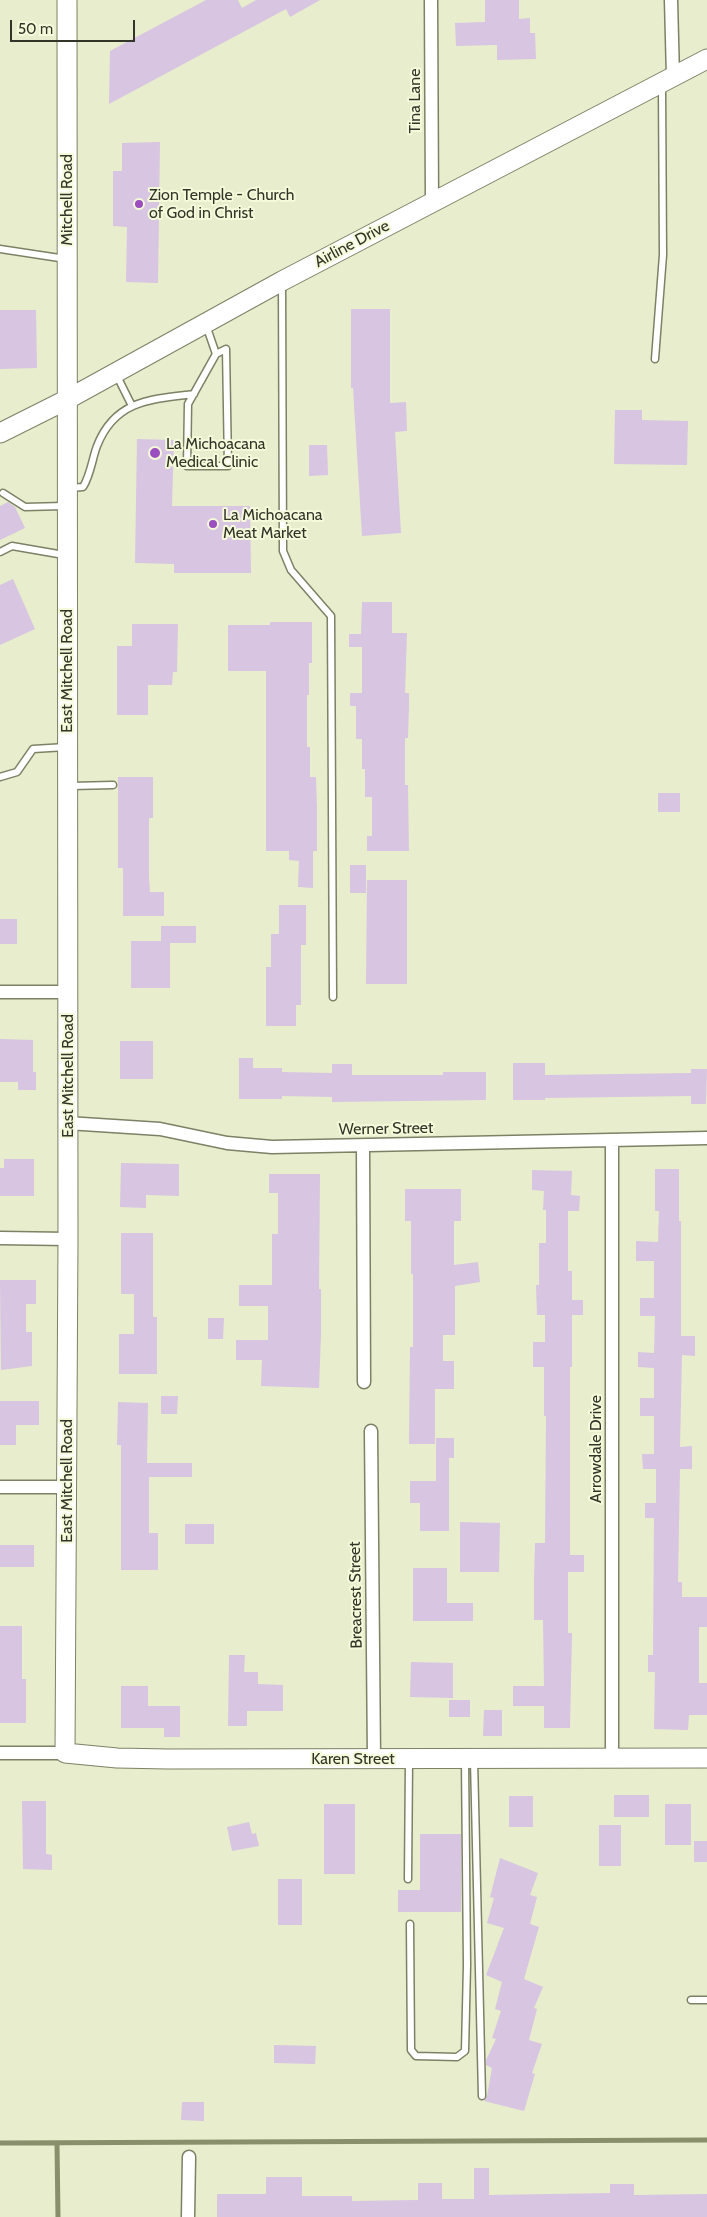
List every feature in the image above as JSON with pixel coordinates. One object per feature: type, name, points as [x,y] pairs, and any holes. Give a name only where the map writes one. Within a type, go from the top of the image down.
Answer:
[{"type":"street","name":"Mitchell Road","points":[[68,0],[68,399]]},
{"type":"street","name":"Tina Lane","points":[[431,0],[432,202]]},
{"type":"street","points":[[668,80],[671,0]]},
{"type":"street","name":"Airline Drive","points":[[0,434],[68,399],[282,281],[707,59]]},
{"type":"street","name":"East Mitchell Road","points":[[65,1754],[68,1239],[68,399]]},
{"type":"street","points":[[0,992],[68,992]]},
{"type":"street","name":"Werner Street","points":[[67,1123],[160,1129],[236,1144],[272,1147],[707,1138]]},
{"type":"street","name":"Arrowdale Drive","points":[[612,1140],[612,1758]]},
{"type":"street","points":[[363,1146],[364,1382]]},
{"type":"street","points":[[0,1238],[68,1239]]},
{"type":"street","name":"Breacrest Street","points":[[371,1431],[374,1758]]},
{"type":"street","points":[[0,1486],[67,1486]]},
{"type":"street","name":"Karen Street","points":[[0,1753],[65,1754],[117,1758],[707,1758]]},
{"type":"street","points":[[188,2217],[189,2157]]},
{"type":"lane","points":[[655,359],[664,255],[668,80]]},
{"type":"lane","points":[[0,249],[67,259]]},
{"type":"lane","points":[[282,281],[283,551],[291,570],[331,616],[333,997]]},
{"type":"lane","points":[[206,324],[216,354]]},
{"type":"lane","points":[[226,349],[228,466],[187,466],[188,404],[216,354],[226,349]]},
{"type":"lane","points":[[115,373],[132,406]]},
{"type":"lane","points":[[1,491],[25,508],[68,497],[83,487],[101,437],[117,415],[146,400],[194,394]]},
{"type":"lane","points":[[0,552],[12,546],[68,555]]},
{"type":"lane","points":[[0,777],[3,778],[18,772],[33,749],[67,746]]},
{"type":"lane","points":[[67,786],[113,785]]},
{"type":"lane","points":[[408,1879],[409,1758]]},
{"type":"lane","points":[[410,1924],[411,2050],[416,2056],[457,2057],[464,2051],[470,1758]]},
{"type":"lane","points":[[470,1758],[482,2096]]},
{"type":"lane","points":[[691,2000],[707,2000]]},
{"type":"building","points":[[206,0],[238,0],[242,8],[256,0],[320,0],[290,17],[286,9],[109,104],[110,51]]},
{"type":"building","points":[[485,0],[519,0],[519,19],[530,18],[530,33],[535,33],[536,59],[497,60],[497,45],[456,46],[455,23],[485,22]]},
{"type":"building","points":[[160,142],[158,283],[126,282],[127,227],[113,226],[113,171],[122,171],[122,143]]},
{"type":"building","points":[[351,309],[390,309],[390,403],[406,402],[407,431],[395,432],[401,533],[362,536],[353,388],[351,388]]},
{"type":"building","points":[[0,310],[36,310],[37,368],[0,369]]},
{"type":"building","points":[[615,410],[642,410],[642,420],[688,421],[687,465],[614,464]]},
{"type":"building","points":[[137,439],[174,440],[172,506],[250,506],[251,573],[174,573],[174,564],[135,563]]},
{"type":"building","points":[[309,445],[327,445],[328,475],[309,476]]},
{"type":"building","points":[[8,502],[15,507],[25,528],[0,540],[0,506]]},
{"type":"building","points":[[13,579],[35,629],[0,645],[0,585]]},
{"type":"building","points":[[362,602],[392,602],[392,633],[407,633],[405,693],[409,693],[409,706],[408,738],[405,738],[405,785],[408,785],[409,851],[367,851],[367,836],[372,836],[372,797],[365,797],[365,769],[362,769],[362,739],[356,739],[356,706],[350,706],[350,693],[362,693],[362,647],[349,647],[349,634],[361,634]]},
{"type":"building","points":[[270,622],[312,622],[312,663],[309,663],[309,695],[307,695],[307,747],[310,747],[310,777],[316,777],[317,851],[313,851],[313,888],[298,887],[299,861],[289,860],[289,851],[266,851],[266,671],[228,671],[228,625],[270,625]]},
{"type":"building","points":[[132,624],[178,624],[177,672],[173,672],[172,685],[148,685],[148,715],[117,715],[117,646],[132,646]]},
{"type":"building","points":[[118,777],[153,777],[153,818],[149,818],[150,892],[164,892],[164,916],[123,916],[123,868],[118,868]]},
{"type":"building","points":[[658,793],[680,793],[680,812],[658,812]]},
{"type":"building","points":[[350,865],[366,865],[366,893],[350,893]]},
{"type":"building","points":[[367,880],[407,880],[407,984],[366,984]]},
{"type":"building","points":[[279,905],[306,905],[306,945],[301,945],[301,1005],[296,1005],[296,1026],[266,1026],[266,967],[271,967],[271,934],[279,934]]},
{"type":"building","points":[[0,919],[17,919],[17,944],[0,944]]},
{"type":"building","points":[[161,926],[196,926],[196,943],[170,943],[170,988],[131,988],[131,941],[161,941]]},
{"type":"building","points":[[0,1039],[33,1040],[33,1072],[36,1072],[36,1090],[18,1090],[18,1082],[0,1082]]},
{"type":"building","points":[[120,1041],[153,1041],[153,1079],[120,1079]]},
{"type":"building","points":[[239,1058],[253,1058],[253,1068],[282,1068],[282,1072],[332,1073],[332,1064],[352,1064],[352,1075],[443,1075],[443,1072],[486,1072],[486,1100],[332,1102],[332,1097],[282,1096],[282,1099],[239,1099]]},
{"type":"building","points":[[513,1063],[545,1063],[545,1075],[691,1073],[691,1069],[707,1069],[706,1104],[691,1104],[691,1096],[513,1100]]},
{"type":"building","points":[[4,1159],[34,1159],[34,1196],[0,1196],[0,1168],[4,1168]]},
{"type":"building","points":[[121,1163],[179,1164],[179,1196],[146,1195],[146,1208],[120,1207]]},
{"type":"building","points":[[655,1169],[679,1169],[681,1336],[695,1336],[695,1356],[682,1355],[680,1447],[692,1446],[692,1469],[680,1469],[678,1582],[682,1582],[682,1597],[707,1597],[707,1627],[699,1627],[699,1683],[707,1683],[707,1715],[689,1715],[688,1730],[654,1729],[655,1672],[648,1672],[648,1655],[653,1655],[654,1518],[645,1518],[645,1503],[656,1503],[656,1469],[643,1469],[642,1454],[654,1454],[654,1416],[640,1416],[640,1398],[654,1398],[654,1368],[638,1367],[638,1352],[654,1353],[655,1316],[640,1316],[640,1298],[654,1298],[654,1261],[636,1261],[636,1241],[658,1242],[659,1211],[655,1211]]},
{"type":"building","points":[[532,1170],[572,1171],[571,1195],[580,1196],[579,1211],[568,1211],[568,1271],[572,1271],[572,1300],[583,1300],[583,1315],[572,1315],[572,1367],[570,1367],[570,1555],[584,1555],[584,1572],[568,1572],[568,1633],[572,1633],[570,1728],[544,1728],[544,1706],[513,1706],[513,1686],[544,1686],[543,1620],[534,1620],[534,1580],[535,1543],[545,1543],[546,1416],[544,1416],[544,1367],[533,1367],[533,1342],[545,1342],[545,1315],[537,1315],[536,1285],[539,1285],[539,1243],[546,1243],[546,1210],[543,1210],[544,1191],[532,1190]]},
{"type":"building","points":[[269,1174],[320,1174],[319,1289],[321,1289],[321,1333],[319,1388],[261,1386],[262,1360],[236,1360],[236,1340],[268,1340],[268,1306],[239,1306],[239,1285],[272,1285],[272,1234],[278,1234],[278,1193],[269,1193]]},
{"type":"building","points":[[405,1189],[461,1189],[461,1221],[454,1221],[454,1265],[478,1262],[480,1282],[455,1286],[455,1335],[443,1335],[443,1361],[454,1361],[454,1389],[435,1389],[435,1444],[409,1444],[410,1347],[413,1347],[413,1274],[411,1274],[411,1221],[405,1221]]},
{"type":"building","points":[[121,1233],[153,1233],[153,1317],[157,1317],[157,1374],[119,1374],[119,1334],[134,1334],[134,1294],[121,1294]]},
{"type":"building","points":[[0,1280],[36,1280],[36,1304],[26,1304],[26,1332],[32,1332],[32,1366],[1,1370]]},
{"type":"building","points":[[208,1318],[224,1318],[223,1339],[208,1339]]},
{"type":"building","points":[[161,1396],[178,1396],[177,1414],[161,1414]]},
{"type":"building","points":[[0,1401],[39,1401],[39,1425],[16,1425],[16,1445],[0,1445]]},
{"type":"building","points":[[118,1402],[148,1403],[147,1463],[192,1463],[192,1477],[149,1477],[149,1533],[158,1533],[158,1570],[121,1570],[121,1445],[117,1445]]},
{"type":"building","points":[[436,1438],[454,1438],[454,1458],[449,1458],[449,1531],[420,1531],[420,1503],[410,1503],[410,1481],[436,1481]]},
{"type":"building","points":[[460,1522],[500,1523],[499,1572],[460,1572]]},
{"type":"building","points":[[185,1524],[214,1524],[214,1544],[185,1544]]},
{"type":"building","points":[[0,1545],[34,1545],[34,1567],[0,1567]]},
{"type":"building","points":[[413,1568],[447,1568],[447,1603],[473,1603],[473,1621],[413,1621]]},
{"type":"building","points":[[0,1626],[22,1626],[22,1679],[26,1679],[26,1723],[0,1723]]},
{"type":"building","points":[[229,1655],[245,1655],[244,1672],[258,1672],[258,1684],[283,1685],[283,1711],[247,1711],[247,1726],[228,1726]]},
{"type":"building","points":[[411,1662],[453,1663],[453,1698],[410,1697]]},
{"type":"building","points":[[121,1686],[148,1686],[148,1706],[180,1706],[180,1737],[164,1737],[164,1728],[121,1728]]},
{"type":"building","points":[[449,1700],[470,1700],[470,1717],[449,1717]]},
{"type":"building","points":[[484,1710],[502,1710],[502,1736],[483,1736]]},
{"type":"building","points":[[614,1795],[649,1795],[649,1817],[614,1817]]},
{"type":"building","points":[[509,1796],[533,1796],[533,1827],[509,1827]]},
{"type":"building","points":[[22,1801],[46,1801],[46,1854],[52,1855],[52,1870],[23,1869]]},
{"type":"building","points":[[324,1804],[355,1804],[355,1874],[324,1874]]},
{"type":"building","points":[[665,1804],[691,1804],[691,1845],[665,1845]]},
{"type":"building","points":[[249,1822],[252,1834],[256,1833],[259,1846],[232,1851],[227,1827]]},
{"type":"building","points":[[599,1825],[621,1825],[621,1866],[599,1866]]},
{"type":"building","points":[[420,1834],[461,1834],[461,1912],[398,1912],[398,1890],[420,1890]]},
{"type":"building","points":[[694,1841],[707,1841],[707,1862],[694,1862]]},
{"type":"building","points":[[500,1858],[538,1873],[530,1895],[537,1897],[530,1924],[539,1927],[524,1979],[543,1987],[534,2008],[537,2009],[529,2040],[542,2044],[532,2073],[535,2074],[524,2111],[484,2101],[487,2096],[492,2068],[486,2065],[486,2060],[496,2039],[492,2038],[501,2011],[495,2009],[502,1982],[486,1975],[504,1928],[487,1923],[494,1898],[490,1897]]},
{"type":"building","points":[[278,1879],[302,1879],[302,1925],[278,1925]]},
{"type":"building","points":[[274,2045],[316,2046],[315,2064],[274,2063]]},
{"type":"building","points":[[182,2102],[204,2102],[204,2121],[181,2120]]},
{"type":"building","points":[[474,2168],[489,2168],[489,2195],[610,2193],[610,2184],[634,2184],[634,2195],[707,2194],[707,2217],[217,2217],[217,2194],[266,2194],[266,2177],[302,2177],[302,2196],[352,2196],[352,2201],[418,2200],[418,2183],[442,2183],[442,2199],[474,2199]]},
{"type":"waterway","points":[[0,2143],[707,2140]]},
{"type":"waterway","points":[[57,2143],[58,2217]]},
{"type":"place","name":"Zion Temple - Church of God in Christ","points":[[139,204]]},
{"type":"place","name":"La Michoacana Medical Clinic","points":[[155,453]]},
{"type":"place","name":"La Michoacana Meat Market","points":[[213,524]]}]
